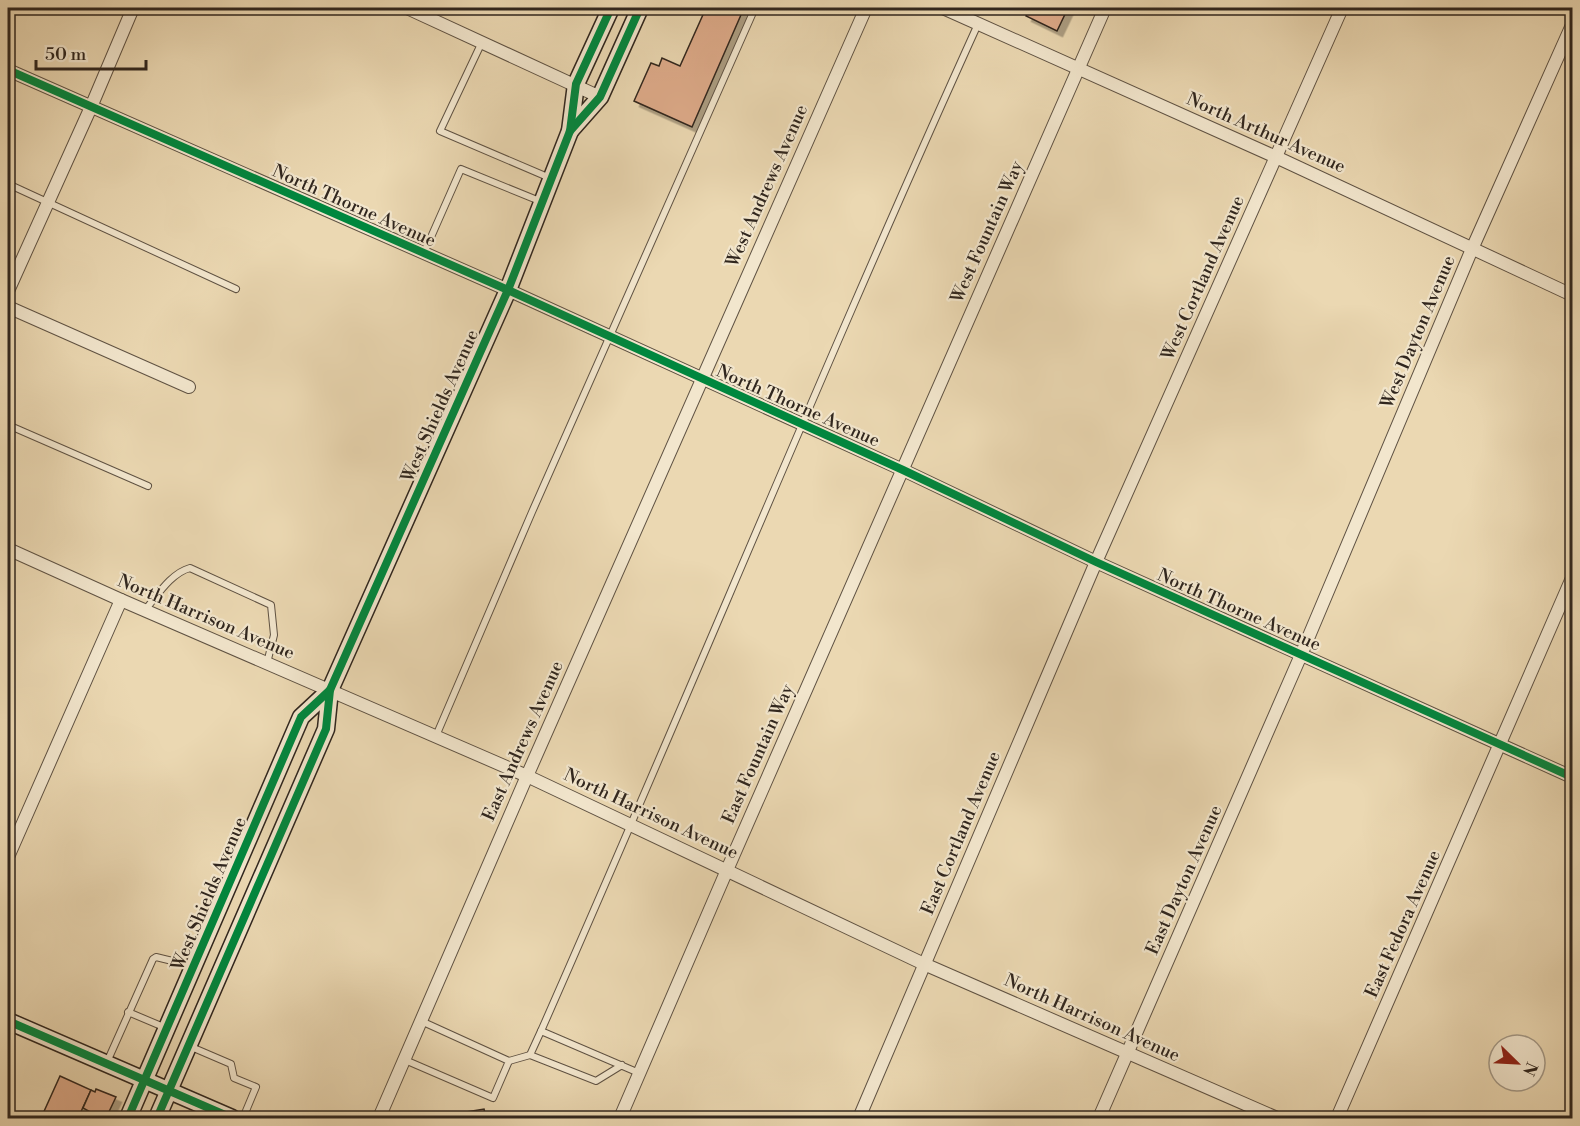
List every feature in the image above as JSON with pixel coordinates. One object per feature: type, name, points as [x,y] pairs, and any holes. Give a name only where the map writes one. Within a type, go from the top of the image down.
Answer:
[{"type":"main road","name":"West Shields Avenue","points":[[157,1119],[326,729],[330,690],[508,290],[570,131],[576,84],[611,8]]},
{"type":"main road","name":"West Shields Avenue","points":[[570,131],[600,97],[640,8]]},
{"type":"main road","name":"West Shields Avenue","points":[[128,1119],[301,717],[330,690]]},
{"type":"main road","points":[[8,1021],[169,1090],[202,1112],[232,1119]]},
{"type":"street","points":[[8,291],[133,8]]},
{"type":"street","points":[[407,8],[600,97]]},
{"type":"street","name":"West Andrews Avenue","points":[[701,379],[866,8]]},
{"type":"street","name":"North Arthur Avenue","points":[[943,8],[1276,157],[1572,295]]},
{"type":"street","name":"West Fountain Way","points":[[903,470],[1105,8]]},
{"type":"street","name":"West Cortland Avenue","points":[[1096,562],[1342,8]]},
{"type":"street","name":"West Dayton Avenue","points":[[1301,655],[1472,249],[1572,25]]},
{"type":"street","name":"North Thorne Avenue","points":[[8,70],[508,290],[903,470],[1096,562],[1572,777]]},
{"type":"street","points":[[8,307],[189,387]]},
{"type":"street","name":"East Andrews Avenue","points":[[379,1119],[701,379]]},
{"type":"street","name":"East Fountain Way","points":[[620,1119],[903,470]]},
{"type":"street","name":"North Harrison Avenue","points":[[8,549],[527,776],[924,964],[1276,1119]]},
{"type":"street","name":"East Cortland Avenue","points":[[859,1119],[1096,562]]},
{"type":"street","name":"East Fedora Avenue","points":[[1337,1119],[1572,578]]},
{"type":"street","points":[[8,857],[121,600]]},
{"type":"street","name":"East Dayton Avenue","points":[[1099,1119],[1301,655]]},
{"type":"lane","points":[[436,736],[755,8]]},
{"type":"lane","points":[[530,1055],[632,826],[802,425],[978,23]]},
{"type":"lane","points":[[482,42],[440,131],[552,179]]},
{"type":"lane","points":[[424,253],[461,169],[543,202]]},
{"type":"lane","points":[[8,184],[236,289]]},
{"type":"lane","points":[[8,425],[148,486]]},
{"type":"lane","points":[[145,610],[171,580],[185,569],[190,568],[271,605],[274,635],[267,663]]},
{"type":"lane","points":[[107,1063],[153,958],[194,966]]},
{"type":"lane","points":[[128,1012],[167,1029]]},
{"type":"lane","points":[[422,1021],[509,1061],[530,1055],[596,1081],[622,1065]]},
{"type":"lane","points":[[541,1031],[640,1073]]},
{"type":"lane","points":[[188,1046],[231,1064],[234,1078],[256,1087],[243,1119]]},
{"type":"lane","points":[[405,1060],[493,1098],[509,1061]]},
{"type":"building","points":[[706,8],[744,8],[692,127],[634,101],[651,63],[659,66],[662,58],[680,66]]},
{"type":"building","points":[[1030,8],[1068,8],[1057,31],[1026,16]]},
{"type":"building","points":[[60,1076],[91,1090],[78,1118],[41,1118]]},
{"type":"building","points":[[96,1089],[116,1097],[106,1118],[101,1118],[83,1108],[91,1090],[95,1092]]},
{"type":"building","points":[[484,1109],[486,1118],[429,1118]]},
{"type":"cycle path","points":[[157,1118],[326,729],[330,690],[508,290],[570,131],[576,84],[611,8]]},
{"type":"cycle path","points":[[570,131],[600,97],[640,8]]},
{"type":"cycle path","points":[[8,70],[508,290],[903,470],[1096,562],[1572,777]]},
{"type":"cycle path","points":[[128,1118],[301,717],[330,690]]},
{"type":"cycle path","points":[[8,1021],[232,1118]]}]
